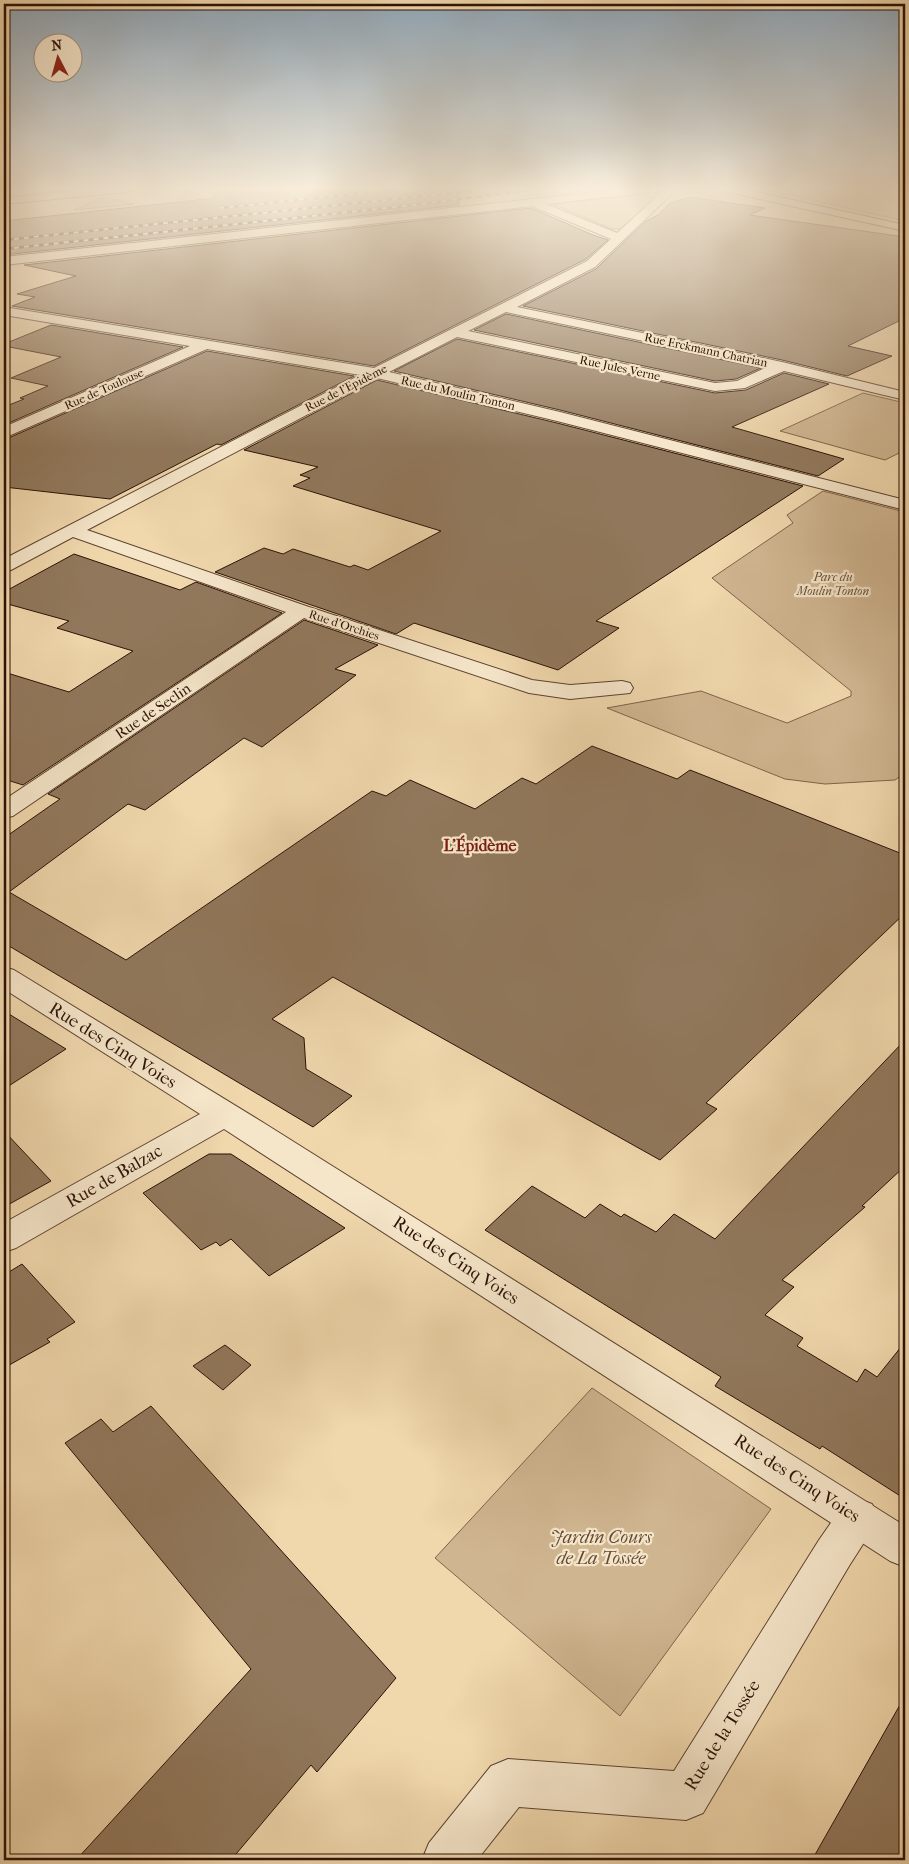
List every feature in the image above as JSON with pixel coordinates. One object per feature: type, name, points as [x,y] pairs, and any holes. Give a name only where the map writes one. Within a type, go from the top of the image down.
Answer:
[{"type":"street","name":"Rue de l'Epidème","points":[[4,566],[570,275]]},
{"type":"street","name":"Rue Erckmann Chatrian","points":[[506,308],[782,366],[905,396]]},
{"type":"street","name":"Rue du Moulin Tonton","points":[[4,311],[376,373],[560,417],[905,505]]},
{"type":"street","name":"Rue Jules Verne","points":[[456,333],[715,387],[740,385],[782,366]]},
{"type":"street","name":"Rue de Toulouse","points":[[4,433],[205,345]]},
{"type":"street","name":"Rue d'Orchies","points":[[71,530],[302,611],[529,686],[570,692],[622,688]]},
{"type":"street","name":"Rue de Seclin","points":[[4,811],[302,611]]},
{"type":"street","name":"Rue des Cinq Voies","points":[[4,976],[905,1548]]},
{"type":"street","name":"Rue de Balzac","points":[[4,1239],[224,1114]]},
{"type":"street","name":"Rue de la Tossée","points":[[446,1860],[508,1783],[686,1796],[834,1552],[858,1517]]},
{"type":"green space","points":[[863,393],[905,403],[905,450],[885,460],[780,431]]},
{"type":"green space","name":"Parc du Moulin Tonton","points":[[823,491],[905,512],[905,773],[895,780],[825,784],[785,779],[607,708],[701,691],[787,723],[851,696],[851,691],[712,578],[793,523],[787,515]]},
{"type":"green space","name":"Jardin Cours de La Tossée","points":[[592,1388],[771,1509],[620,1716],[435,1558]]},
{"type":"building","points":[[71,275],[554,275],[374,366],[12,306],[35,297],[17,294],[76,276]]},
{"type":"building","points":[[584,275],[905,275],[905,318],[848,346],[892,356],[847,376],[782,360],[523,306]]},
{"type":"building","points":[[506,314],[761,368],[736,379],[715,381],[474,330]]},
{"type":"building","points":[[51,325],[183,347],[4,425],[4,407],[48,386],[11,378],[61,357],[4,346],[4,344]]},
{"type":"building","points":[[457,339],[715,393],[746,390],[784,373],[829,384],[732,427],[844,459],[818,476],[560,410],[394,371]]},
{"type":"building","points":[[207,351],[354,376],[221,445],[217,444],[110,499],[4,487],[4,440]]},
{"type":"building","points":[[377,380],[557,423],[803,486],[596,621],[619,628],[558,670],[414,623],[396,634],[215,572],[264,548],[283,554],[293,549],[350,567],[354,565],[368,570],[441,531],[293,486],[310,478],[300,475],[318,467],[244,450]]},
{"type":"building","points":[[74,554],[180,590],[196,582],[282,613],[23,785],[4,779],[4,672],[69,692],[133,651],[57,628],[69,621],[4,603],[4,592]]},
{"type":"building","points":[[304,620],[378,645],[335,669],[356,675],[262,747],[244,738],[145,810],[128,804],[9,892],[126,960],[372,791],[386,796],[410,780],[475,809],[522,778],[536,784],[592,746],[677,779],[690,770],[905,855],[905,913],[706,1103],[717,1109],[660,1160],[333,977],[272,1019],[304,1038],[306,1069],[352,1096],[313,1127],[4,943],[4,838],[60,799],[48,794]]},
{"type":"building","points":[[4,1011],[66,1049],[4,1089]]},
{"type":"building","points":[[905,1040],[905,1166],[862,1206],[865,1207],[782,1280],[794,1287],[765,1315],[803,1338],[797,1346],[857,1382],[865,1369],[877,1377],[905,1342],[905,1499],[822,1446],[820,1449],[715,1386],[721,1377],[485,1230],[532,1186],[585,1218],[600,1204],[621,1217],[624,1214],[656,1232],[674,1214],[715,1239]]},
{"type":"building","points":[[4,1131],[51,1181],[4,1207]]},
{"type":"building","points":[[209,1154],[231,1154],[345,1228],[269,1276],[231,1239],[220,1246],[216,1242],[201,1250],[143,1193]]},
{"type":"building","points":[[22,1264],[75,1322],[47,1339],[50,1342],[4,1368],[4,1275]]},
{"type":"building","points":[[225,1345],[251,1365],[223,1390],[193,1366]]},
{"type":"building","points":[[151,1406],[396,1678],[317,1772],[311,1765],[231,1860],[76,1860],[251,1669],[65,1443],[101,1419],[113,1432]]},
{"type":"building","points":[[905,1696],[905,1860],[812,1860]]},
{"type":"district","name":"L'Épidème","points":[[480,845]]}]
